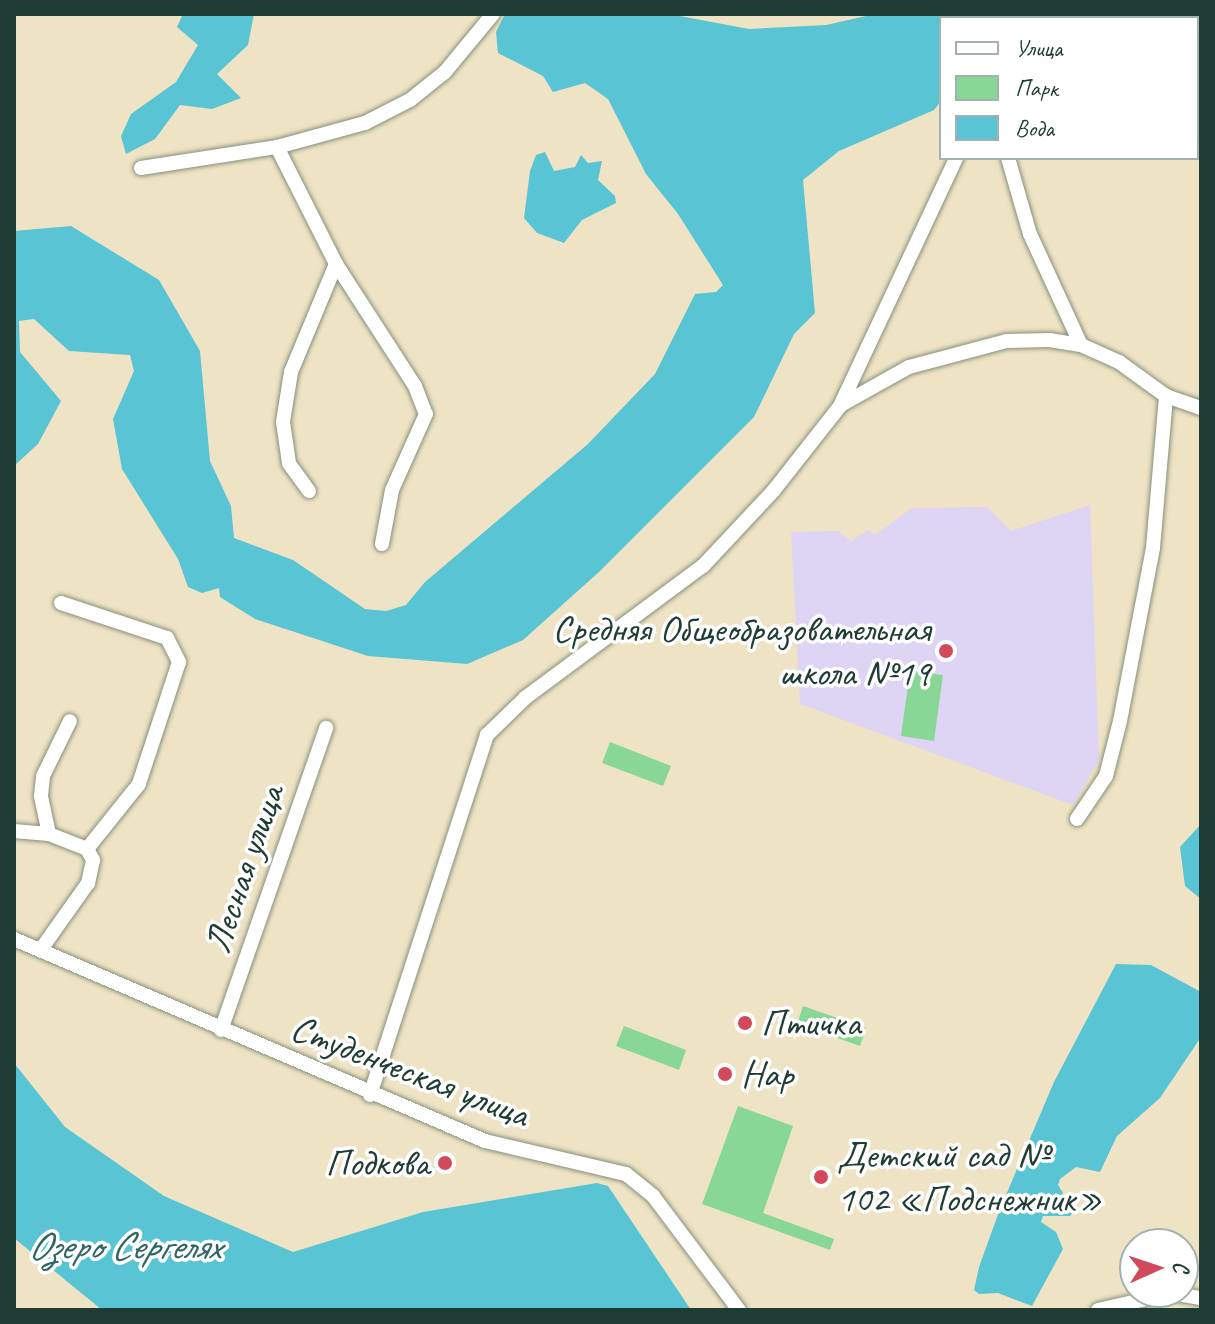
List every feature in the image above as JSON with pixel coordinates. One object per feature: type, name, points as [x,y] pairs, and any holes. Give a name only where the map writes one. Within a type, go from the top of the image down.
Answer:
[{"type":"street","points":[[141,168],[277,147],[365,123],[410,100],[445,72],[493,14]]},
{"type":"street","points":[[277,147],[336,264],[415,386],[426,414],[392,490],[382,544]]},
{"type":"street","points":[[370,1095],[487,735],[513,707],[703,566],[774,490],[841,405],[955,160]]},
{"type":"street","points":[[1009,160],[1030,234],[1081,345]]},
{"type":"street","points":[[309,491],[289,463],[283,422],[291,372],[336,264]]},
{"type":"street","points":[[841,405],[885,378],[972,348],[1007,341],[1081,345],[1119,362],[1166,396],[1201,408]]},
{"type":"street","points":[[1077,819],[1106,776],[1120,721],[1159,506],[1166,396]]},
{"type":"street","points":[[61,603],[167,638],[179,662],[139,784],[87,849]]},
{"type":"street","points":[[49,834],[41,796],[43,776],[70,721]]},
{"type":"street","name":"Лесная улица","points":[[221,1030],[326,728]]},
{"type":"street","points":[[14,831],[49,834],[87,849],[93,860],[88,883],[42,948]]},
{"type":"street","name":"Студенческая улица","points":[[14,939],[42,948],[125,991],[485,1141],[626,1174],[653,1196],[739,1310]]},
{"type":"street","points":[[1098,1310],[1172,1293],[1201,1298]]},
{"type":"shaded area","name":"Средняя Общеобразовательная школа №19","points":[[1090,505],[1099,759],[1073,805],[800,704],[791,532],[838,531],[851,541],[868,530],[875,535],[912,508],[987,507],[1011,531]]},
{"type":"green space","points":[[910,671],[943,675],[934,741],[901,736]]},
{"type":"green space","points":[[610,742],[671,766],[663,786],[602,763]]},
{"type":"green space","points":[[803,1006],[866,1028],[860,1046],[797,1024]]},
{"type":"green space","points":[[624,1026],[686,1050],[679,1070],[616,1046]]},
{"type":"green space","points":[[738,1106],[793,1126],[763,1213],[834,1239],[830,1250],[702,1204]]},
{"type":"water","points":[[183,14],[254,14],[248,45],[217,74],[241,98],[212,109],[180,105],[155,139],[126,154],[121,136],[131,114],[176,82],[198,45],[177,27]]},
{"type":"water","points":[[505,14],[669,14],[749,29],[826,25],[875,14],[956,16],[939,16],[939,104],[934,110],[839,151],[803,180],[815,313],[794,334],[754,417],[599,572],[523,640],[467,664],[368,656],[255,619],[220,597],[219,588],[202,593],[188,587],[178,559],[122,469],[113,419],[134,371],[130,355],[69,351],[34,319],[19,321],[20,352],[61,401],[38,444],[14,466],[14,231],[71,226],[159,280],[200,351],[210,461],[231,506],[234,538],[293,560],[365,609],[386,611],[406,605],[425,582],[588,444],[655,374],[695,294],[716,292],[723,285],[678,214],[646,174],[608,99],[585,83],[553,92],[543,76],[498,53],[496,32]]},
{"type":"water","points":[[1068,14],[1201,14],[1201,51],[1199,16]]},
{"type":"water","points":[[545,152],[554,171],[575,167],[581,155],[588,163],[602,161],[598,180],[615,196],[616,203],[582,220],[564,243],[537,233],[524,218],[530,171],[536,155]]},
{"type":"water","points":[[1201,824],[1201,899],[1185,886],[1180,847]]},
{"type":"water","points":[[1116,964],[1151,965],[1201,992],[1201,1037],[1160,1098],[1117,1136],[1100,1172],[1076,1167],[1060,1179],[1058,1185],[1074,1211],[1070,1216],[1043,1216],[1041,1222],[1056,1232],[1063,1249],[1032,1306],[998,1293],[979,1294],[974,1290],[979,1267],[1000,1209],[1054,1082]]},
{"type":"water","name":"Озеро Сергелях","points":[[14,1063],[65,1127],[164,1196],[293,1252],[423,1212],[597,1183],[608,1186],[691,1310],[102,1310],[14,1238]]},
{"type":"place","name":"Средняя Общеобразовательная школа №19","points":[[946,651]]},
{"type":"place","name":"Птичка","points":[[745,1023]]},
{"type":"place","name":"Нар","points":[[725,1074]]},
{"type":"place","name":"Подкова","points":[[445,1163]]},
{"type":"place","name":"Детский сад № 102 «Подснежник»","points":[[821,1177]]}]
